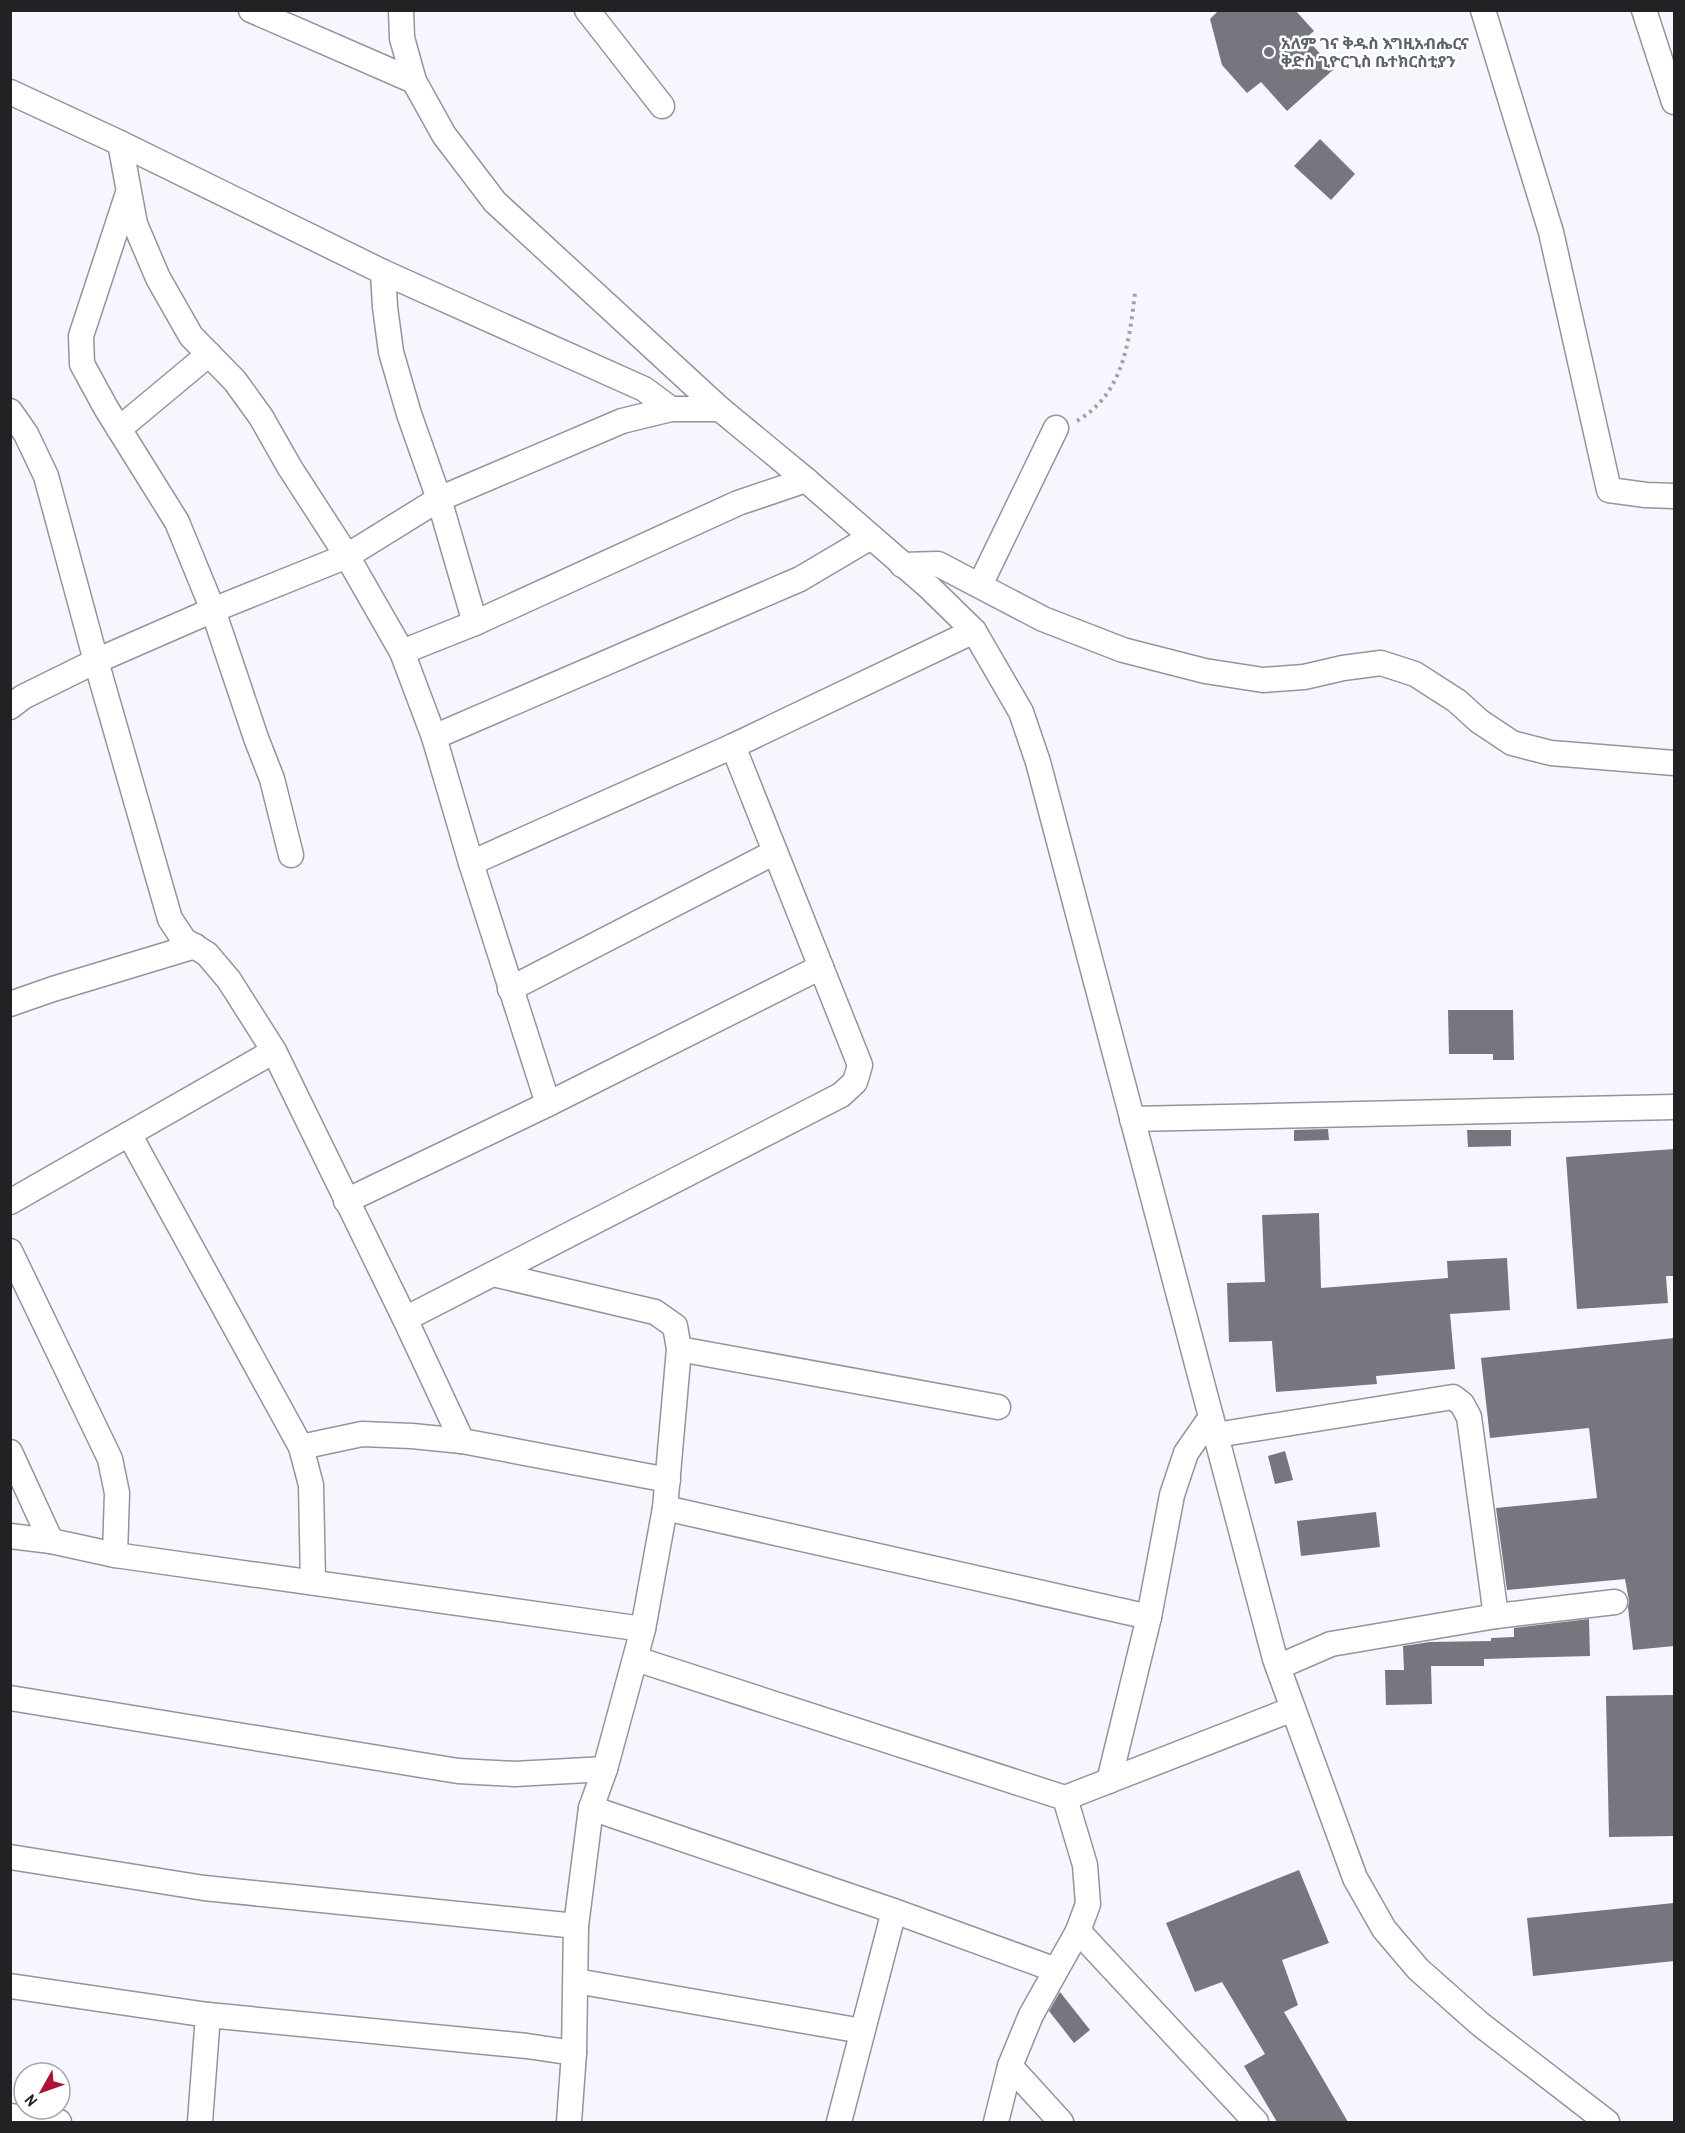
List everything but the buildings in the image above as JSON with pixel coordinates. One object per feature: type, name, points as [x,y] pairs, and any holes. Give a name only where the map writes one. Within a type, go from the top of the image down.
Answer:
[{"type":"street","points":[[251,10],[414,81]]},
{"type":"street","points":[[401,10],[402,38],[414,81],[444,135],[495,202],[720,409],[929,587],[974,631],[1020,712],[1038,762],[1278,1667],[1355,1878],[1384,1929],[1418,1969],[1480,2024],[1607,2122]]},
{"type":"street","points":[[587,10],[662,106]]},
{"type":"street","points":[[1483,10],[1551,232],[1608,490],[1674,496]]},
{"type":"street","points":[[1644,10],[1674,102]]},
{"type":"street","points":[[10,92],[120,143],[383,272],[644,389],[671,409]]},
{"type":"street","points":[[120,143],[135,225],[158,278],[191,336],[235,381],[261,417],[290,468],[347,556],[402,652],[434,737],[510,989],[548,1104]]},
{"type":"street","points":[[129,188],[81,336],[82,364],[177,522],[213,610],[272,779],[291,855]]},
{"type":"street","points":[[383,272],[385,307],[392,352],[409,414],[439,499],[475,623]]},
{"type":"street","points":[[119,429],[209,354]]},
{"type":"street","points":[[10,706],[23,697],[96,661],[213,610],[347,556],[439,499],[622,420],[671,409],[720,409]]},
{"type":"street","points":[[10,411],[26,434],[46,476],[170,920],[184,940],[207,954],[229,980],[274,1051],[405,1319],[462,1442]]},
{"type":"street","points":[[980,585],[1056,428]]},
{"type":"street","points":[[402,652],[475,623],[738,503],[806,480]]},
{"type":"street","points":[[434,737],[800,579],[871,537]]},
{"type":"street","points":[[902,565],[939,564],[1043,619],[1113,646],[1205,671],[1263,680],[1304,677],[1343,668],[1381,663],[1414,674],[1457,700],[1479,721],[1512,743],[1551,753],[1674,763]]},
{"type":"street","points":[[471,863],[733,746],[974,631]]},
{"type":"street","points":[[405,1319],[841,1095],[855,1082],[860,1065],[733,746]]},
{"type":"street","points":[[510,989],[775,852]]},
{"type":"street","points":[[10,1004],[195,946]]},
{"type":"street","points":[[346,1201],[548,1104],[821,967]]},
{"type":"street","points":[[10,1202],[274,1051]]},
{"type":"street","points":[[1132,1119],[1674,1107]]},
{"type":"street","points":[[129,1134],[301,1448],[311,1485],[313,1582]]},
{"type":"street","points":[[10,1251],[110,1459],[117,1493],[115,1555]]},
{"type":"street","points":[[493,1274],[656,1312],[675,1326],[679,1349],[665,1508],[643,1629],[605,1769],[591,1808],[576,1926],[574,2053],[577,2121]]},
{"type":"street","points":[[679,1349],[998,1407]]},
{"type":"street","points":[[1109,1781],[1149,1617],[1172,1495],[1186,1453],[1213,1426],[1453,1397],[1462,1404],[1468,1417],[1497,1616]]},
{"type":"street","points":[[301,1448],[362,1434],[412,1436],[462,1442],[668,1480]]},
{"type":"street","points":[[10,1452],[51,1541]]},
{"type":"street","points":[[665,1508],[1149,1617]]},
{"type":"street","points":[[10,1536],[51,1541],[115,1555],[643,1629]]},
{"type":"street","points":[[1278,1667],[1331,1644],[1497,1616],[1614,1602]]},
{"type":"street","points":[[636,1659],[1065,1798],[1293,1709]]},
{"type":"street","points":[[10,1698],[458,1771],[515,1774],[605,1769]]},
{"type":"street","points":[[996,2122],[1010,2066],[1031,2015],[1078,1931],[1088,1904],[1085,1865],[1065,1798]]},
{"type":"street","points":[[591,1808],[894,1911],[1056,1970]]},
{"type":"street","points":[[10,1857],[204,1888],[576,1926]]},
{"type":"street","points":[[839,2122],[894,1911]]},
{"type":"street","points":[[1078,1931],[1256,2122]]},
{"type":"street","points":[[576,1981],[862,2031]]},
{"type":"street","points":[[10,1986],[208,2015],[526,2046],[574,2053]]},
{"type":"street","points":[[200,2122],[208,2015]]},
{"type":"street","points":[[1010,2066],[1061,2122]]},
{"type":"street","points":[[10,2116],[52,2122]]},
{"type":"path","points":[[1056,428],[1077,421],[1089,413],[1117,379],[1126,351],[1135,293]]},
{"type":"place","name":"አለም ገና ቅዱስ እግዚአብሔርና ቅድስ ጊዮርጊስ ቤተክርስቲያን","points":[[1269,52]]}]
